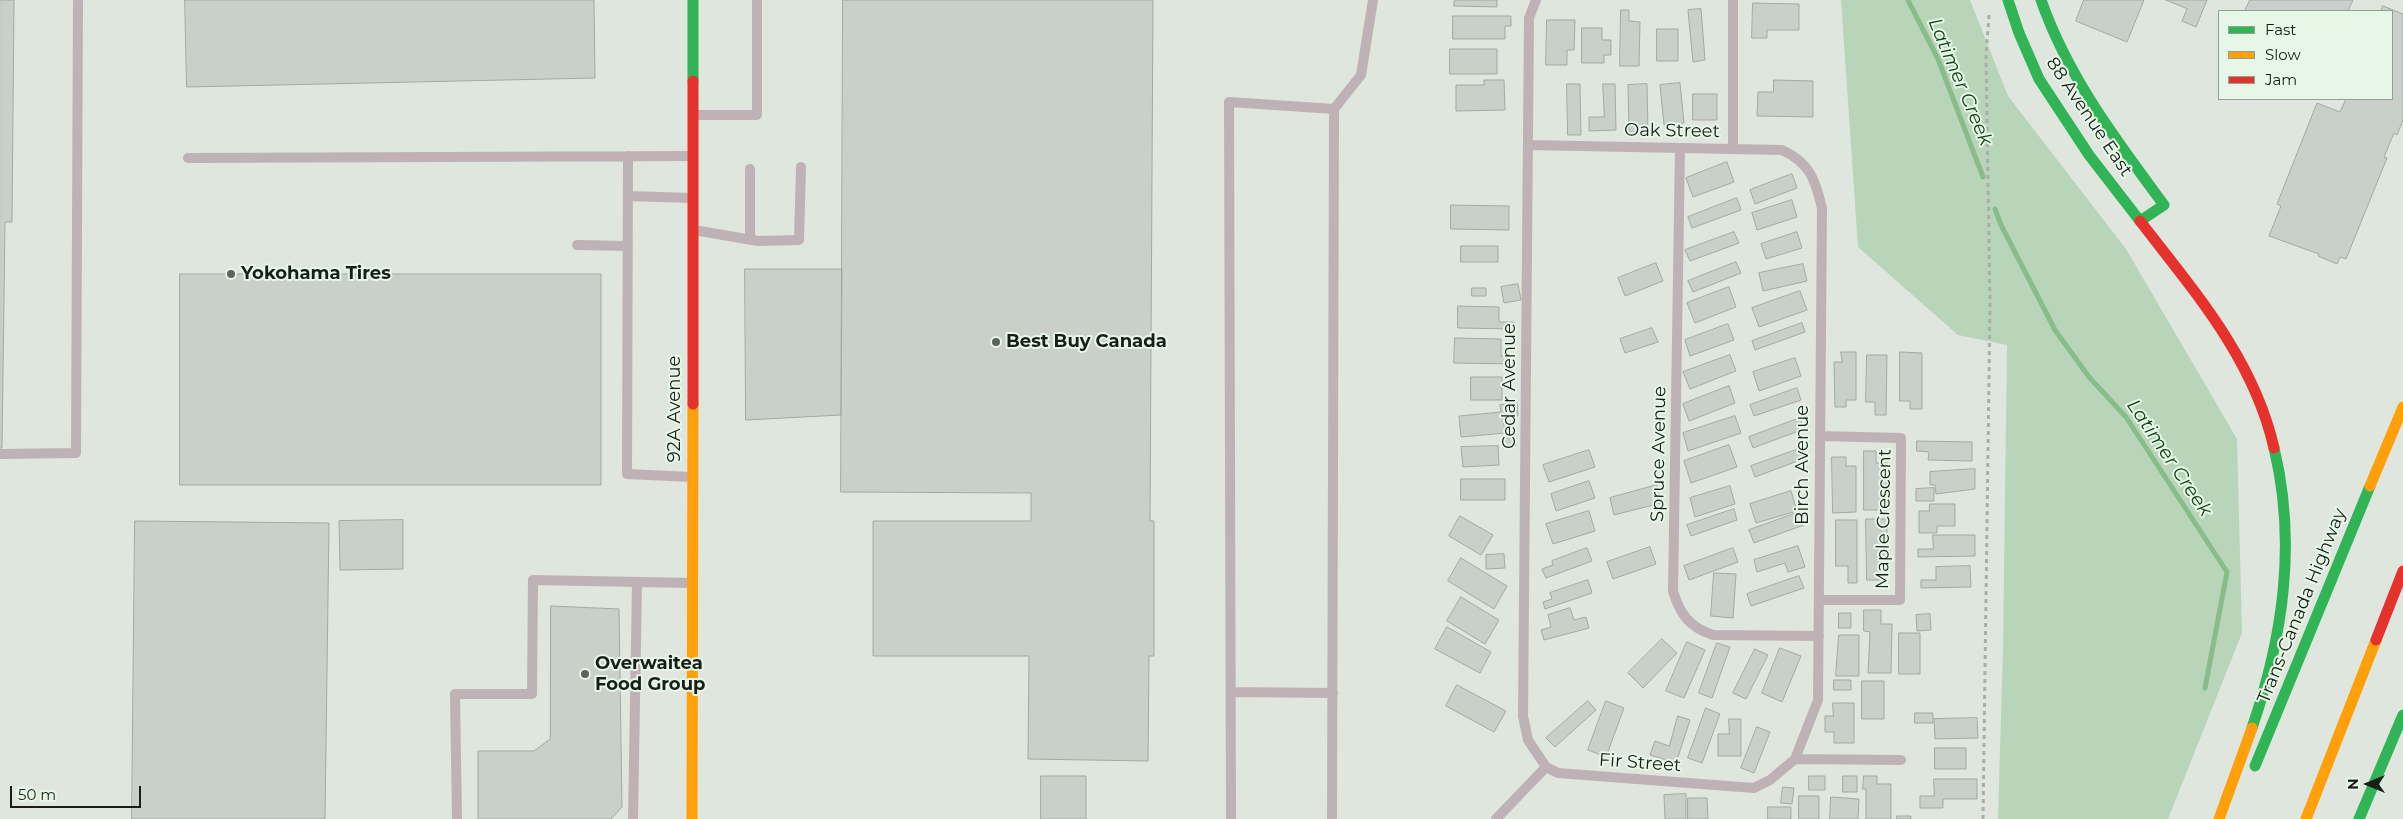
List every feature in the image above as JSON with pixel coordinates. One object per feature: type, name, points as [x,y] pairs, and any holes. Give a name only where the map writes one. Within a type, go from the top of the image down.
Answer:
[{"type":"main road","name":"92A Avenue","points":[[692,819],[693,0]]},
{"type":"main road","name":"88 Avenue East","points":[[2008,0],[2019,34],[2039,79],[2089,155],[2140,221],[2240,358],[2265,416],[2280,469],[2287,515],[2288,561],[2284,600],[2269,673],[2219,819]]},
{"type":"main road","name":"88 Avenue East","points":[[2041,0],[2060,52],[2080,87],[2164,206],[2140,221]]},
{"type":"main road","name":"Trans-Canada Highway","points":[[2252,774],[2403,407]]},
{"type":"main road","points":[[2306,819],[2403,571]]},
{"type":"main road","points":[[2359,819],[2403,715]]},
{"type":"lane","points":[[0,454],[76,453],[78,0]]},
{"type":"lane","points":[[693,115],[757,115],[757,0]]},
{"type":"lane","points":[[1332,819],[1334,109],[1361,75],[1373,0]]},
{"type":"lane","name":"Cedar Avenue","points":[[1536,0],[1529,18],[1523,716],[1528,740],[1546,767]]},
{"type":"lane","points":[[1733,0],[1733,148]]},
{"type":"lane","points":[[1231,819],[1229,102],[1334,109]]},
{"type":"lane","name":"Oak Street","points":[[1528,145],[1782,150],[1797,157],[1809,170]]},
{"type":"lane","name":"Spruce Avenue","points":[[1680,148],[1673,591],[1678,607],[1688,622],[1699,630],[1713,634],[1819,636]]},
{"type":"lane","points":[[628,156],[627,474],[692,477]]},
{"type":"lane","points":[[188,158],[693,156]]},
{"type":"lane","points":[[693,230],[750,240],[800,240],[801,167]]},
{"type":"lane","points":[[750,169],[750,240]]},
{"type":"lane","name":"Birch Avenue","points":[[1795,760],[1818,700],[1822,208],[1817,186],[1809,170]]},
{"type":"lane","points":[[628,196],[693,198]]},
{"type":"lane","points":[[577,245],[628,246]]},
{"type":"lane","name":"Maple Crescent","points":[[1819,600],[1900,600],[1901,448],[1901,438],[1820,436]]},
{"type":"lane","points":[[457,819],[455,694],[532,694],[533,580],[619,580],[637,583],[693,582]]},
{"type":"lane","points":[[633,819],[637,583]]},
{"type":"lane","points":[[1231,692],[1332,693]]},
{"type":"lane","points":[[1795,760],[1902,760]]},
{"type":"lane","name":"Fir Street","points":[[1546,767],[1558,773],[1754,788],[1770,780],[1795,760]]},
{"type":"lane","points":[[1496,819],[1546,767]]},
{"type":"path","points":[[1982,819],[1990,302],[1986,56],[1989,9]]},
{"type":"green space","points":[[1841,0],[1970,0],[2008,96],[2126,249],[2237,439],[2242,633],[2168,819],[1998,819],[2003,650],[2007,345],[1958,335],[1858,247]]},
{"type":"building","points":[[0,0],[14,0],[12,222],[5,222],[2,448],[0,448]]},
{"type":"building","points":[[185,0],[594,0],[595,78],[187,87]]},
{"type":"building","name":"Best Buy Canada","points":[[843,0],[1153,0],[1150,521],[1154,521],[1154,656],[1149,656],[1148,761],[1028,759],[1029,656],[873,656],[873,521],[1031,521],[1031,493],[841,492]]},
{"type":"building","points":[[1455,0],[1497,0],[1497,7],[1454,6]]},
{"type":"building","points":[[2084,0],[2144,0],[2127,42],[2076,21]]},
{"type":"building","points":[[2166,0],[2207,0],[2196,27],[2182,21],[2187,9]]},
{"type":"building","points":[[2250,0],[2353,0],[2348,10],[2245,10]]},
{"type":"building","points":[[1753,3],[1799,4],[1799,30],[1767,30],[1767,38],[1752,38]]},
{"type":"building","points":[[2383,6],[2393,10],[2381,10]]},
{"type":"building","points":[[1701,9],[1705,60],[1693,62],[1688,10]]},
{"type":"building","points":[[1621,10],[1629,10],[1629,21],[1640,22],[1639,66],[1620,66]]},
{"type":"building","points":[[2393,10],[2403,14],[2403,120],[2397,135],[2394,133],[2384,157],[2387,158],[2346,259],[2340,257],[2337,264],[2318,256],[2319,254],[2269,236],[2281,206],[2277,204],[2317,103],[2340,112],[2346,100],[2393,100]]},
{"type":"building","points":[[1453,16],[1511,16],[1511,26],[1505,26],[1505,39],[1453,39]]},
{"type":"building","points":[[1547,20],[1575,20],[1574,50],[1567,50],[1567,65],[1546,65]]},
{"type":"building","points":[[1582,28],[1602,28],[1602,40],[1611,40],[1611,55],[1604,55],[1604,63],[1582,63]]},
{"type":"building","points":[[1657,29],[1678,29],[1678,61],[1657,61]]},
{"type":"building","points":[[1450,49],[1497,49],[1497,74],[1450,74]]},
{"type":"building","points":[[1484,80],[1504,80],[1505,110],[1456,111],[1456,85],[1484,85]]},
{"type":"building","points":[[1774,80],[1813,81],[1813,117],[1757,116],[1758,92],[1773,92]]},
{"type":"building","points":[[1680,83],[1684,123],[1664,125],[1660,85]]},
{"type":"building","points":[[1567,84],[1580,84],[1581,135],[1568,135]]},
{"type":"building","points":[[1603,84],[1615,84],[1616,130],[1589,131],[1589,117],[1604,117]]},
{"type":"building","points":[[1647,84],[1648,132],[1629,132],[1628,85]]},
{"type":"building","points":[[1693,94],[1717,94],[1717,120],[1693,120]]},
{"type":"building","points":[[1727,162],[1734,182],[1693,197],[1686,178]]},
{"type":"building","points":[[1792,174],[1797,188],[1755,204],[1750,190]]},
{"type":"building","points":[[1737,198],[1741,210],[1692,228],[1688,217]]},
{"type":"building","points":[[1792,200],[1797,217],[1757,230],[1752,213]]},
{"type":"building","points":[[1451,205],[1509,206],[1509,230],[1451,229]]},
{"type":"building","points":[[1734,232],[1739,243],[1690,261],[1685,250]]},
{"type":"building","points":[[1797,232],[1802,248],[1766,259],[1761,244]]},
{"type":"building","points":[[1461,246],[1498,246],[1498,262],[1461,262]]},
{"type":"building","points":[[1736,262],[1741,273],[1693,292],[1688,281]]},
{"type":"building","points":[[1656,263],[1663,281],[1625,296],[1618,278]]},
{"type":"building","points":[[1803,264],[1807,281],[1763,291],[1759,273]]},
{"type":"building","points":[[745,269],[842,269],[841,415],[746,420]]},
{"type":"building","points":[[180,274],[601,274],[601,485],[180,485]]},
{"type":"building","points":[[1518,284],[1521,300],[1504,303],[1501,287]]},
{"type":"building","points":[[1729,287],[1736,307],[1695,323],[1687,303]]},
{"type":"building","points":[[1472,288],[1486,288],[1486,296],[1472,296]]},
{"type":"building","points":[[1800,291],[1807,310],[1759,327],[1752,308]]},
{"type":"building","points":[[1458,306],[1499,307],[1499,322],[1514,322],[1514,329],[1458,328]]},
{"type":"building","points":[[1802,323],[1805,332],[1755,350],[1752,341]]},
{"type":"building","points":[[1728,324],[1734,340],[1690,356],[1685,340]]},
{"type":"building","points":[[1652,328],[1658,342],[1625,353],[1620,339]]},
{"type":"building","points":[[1455,338],[1501,339],[1501,356],[1514,357],[1514,364],[1454,363]]},
{"type":"building","points":[[1841,352],[1856,352],[1856,400],[1846,400],[1846,407],[1835,407],[1834,362],[1842,362]]},
{"type":"building","points":[[1900,352],[1922,353],[1922,409],[1910,409],[1910,401],[1900,401]]},
{"type":"building","points":[[1730,355],[1736,371],[1690,389],[1683,372]]},
{"type":"building","points":[[1867,355],[1887,355],[1886,415],[1875,415],[1875,402],[1866,402]]},
{"type":"building","points":[[1795,358],[1801,376],[1759,391],[1753,372]]},
{"type":"building","points":[[1471,377],[1502,377],[1502,400],[1471,400]]},
{"type":"building","points":[[1729,386],[1735,403],[1689,421],[1683,404]]},
{"type":"building","points":[[1797,388],[1801,400],[1754,416],[1750,405]]},
{"type":"building","points":[[1517,403],[1518,416],[1503,417],[1505,433],[1461,437],[1459,416],[1501,412],[1500,405]]},
{"type":"building","points":[[1735,416],[1741,433],[1688,451],[1683,433]]},
{"type":"building","points":[[1800,418],[1804,429],[1753,448],[1749,437]]},
{"type":"building","points":[[1516,438],[1516,446],[1503,448],[1502,439]]},
{"type":"building","points":[[1917,441],[1972,442],[1972,461],[1928,460],[1929,452],[1917,451]]},
{"type":"building","points":[[1729,445],[1737,467],[1691,483],[1684,461]]},
{"type":"building","points":[[1498,446],[1499,465],[1463,467],[1461,447]]},
{"type":"building","points":[[1799,449],[1803,459],[1755,477],[1751,466]]},
{"type":"building","points":[[1589,450],[1595,467],[1549,482],[1543,465]]},
{"type":"building","points":[[1864,451],[1876,451],[1876,463],[1887,463],[1887,510],[1864,510]]},
{"type":"building","points":[[1832,457],[1846,457],[1846,466],[1856,466],[1856,512],[1833,513]]},
{"type":"building","points":[[1975,469],[1975,489],[1936,494],[1935,485],[1930,485],[1930,472]]},
{"type":"building","points":[[1461,479],[1505,479],[1505,500],[1461,500]]},
{"type":"building","points":[[1589,481],[1595,498],[1556,511],[1551,494]]},
{"type":"building","points":[[1657,485],[1661,503],[1614,515],[1610,498]]},
{"type":"building","points":[[1730,486],[1735,504],[1695,517],[1690,498]]},
{"type":"building","points":[[1934,488],[1934,501],[1916,501],[1916,489]]},
{"type":"building","points":[[1791,491],[1797,511],[1756,523],[1750,504]]},
{"type":"building","points":[[1930,504],[1955,504],[1955,526],[1937,526],[1937,533],[1919,533],[1919,511],[1929,511]]},
{"type":"building","points":[[1734,509],[1737,520],[1691,536],[1687,525]]},
{"type":"building","points":[[1589,511],[1595,531],[1553,544],[1546,524]]},
{"type":"building","points":[[1800,512],[1804,525],[1754,543],[1749,530]]},
{"type":"building","points":[[1460,516],[1493,535],[1481,555],[1449,536]]},
{"type":"building","points":[[1866,519],[1887,519],[1887,565],[1880,565],[1880,580],[1867,580]]},
{"type":"building","points":[[403,520],[403,569],[340,570],[339,521]]},
{"type":"building","points":[[1836,520],[1857,520],[1857,583],[1848,583],[1848,566],[1836,566]]},
{"type":"building","points":[[135,521],[329,523],[325,819],[132,819]]},
{"type":"building","points":[[1933,535],[1975,535],[1975,556],[1918,557],[1918,549],[1933,549]]},
{"type":"building","points":[[1798,546],[1805,567],[1788,572],[1785,563],[1757,572],[1754,560]]},
{"type":"building","points":[[1650,547],[1656,564],[1613,579],[1607,562]]},
{"type":"building","points":[[1587,548],[1592,561],[1546,578],[1542,569],[1553,565],[1552,561]]},
{"type":"building","points":[[1733,548],[1738,562],[1689,580],[1684,566]]},
{"type":"building","points":[[1504,554],[1505,568],[1486,569],[1486,555]]},
{"type":"building","points":[[1461,558],[1507,586],[1494,609],[1448,581]]},
{"type":"building","points":[[1970,566],[1971,587],[1921,588],[1921,580],[1936,580],[1936,567]]},
{"type":"building","points":[[1714,573],[1736,574],[1733,618],[1711,616]]},
{"type":"building","points":[[1799,576],[1804,588],[1751,606],[1747,594]]},
{"type":"building","points":[[1588,580],[1592,593],[1545,609],[1543,602],[1552,599],[1550,593]]},
{"type":"building","points":[[1461,597],[1499,620],[1485,644],[1447,621]]},
{"type":"building","name":"Overwaitea Food Group","points":[[551,606],[619,609],[622,807],[611,819],[478,819],[478,751],[534,751],[550,739]]},
{"type":"building","points":[[1570,608],[1574,620],[1586,617],[1589,628],[1544,640],[1541,630],[1551,627],[1548,615]]},
{"type":"building","points":[[1864,610],[1881,610],[1881,624],[1892,624],[1891,673],[1868,673],[1870,632],[1864,631]]},
{"type":"building","points":[[1839,613],[1851,613],[1851,628],[1839,628]]},
{"type":"building","points":[[1930,614],[1931,630],[1917,631],[1916,615]]},
{"type":"building","points":[[1447,627],[1491,652],[1480,673],[1435,649]]},
{"type":"building","points":[[1899,633],[1920,633],[1920,674],[1899,674]]},
{"type":"building","points":[[1839,635],[1859,635],[1859,676],[1836,676]]},
{"type":"building","points":[[1662,639],[1677,653],[1643,688],[1628,673]]},
{"type":"building","points":[[1687,642],[1705,650],[1684,698],[1666,691]]},
{"type":"building","points":[[1717,643],[1730,647],[1712,698],[1699,693]]},
{"type":"building","points":[[1780,648],[1801,656],[1782,702],[1762,693]]},
{"type":"building","points":[[1755,649],[1768,655],[1746,699],[1733,693]]},
{"type":"building","points":[[1834,680],[1851,680],[1851,690],[1834,690]]},
{"type":"building","points":[[1862,681],[1884,681],[1884,719],[1862,719]]},
{"type":"building","points":[[1457,685],[1506,711],[1494,732],[1446,706]]},
{"type":"building","points":[[1588,701],[1596,710],[1555,747],[1546,738]]},
{"type":"building","points":[[1606,701],[1624,708],[1606,757],[1588,750]]},
{"type":"building","points":[[1833,703],[1854,703],[1854,743],[1834,743],[1834,732],[1825,732],[1825,716],[1833,716]]},
{"type":"building","points":[[1706,708],[1720,714],[1702,763],[1688,758]]},
{"type":"building","points":[[1915,713],[1933,713],[1933,723],[1915,723]]},
{"type":"building","points":[[1678,716],[1690,720],[1676,763],[1650,755],[1655,741],[1669,746]]},
{"type":"building","points":[[1977,718],[1978,738],[1935,739],[1934,719]]},
{"type":"building","points":[[1729,719],[1741,719],[1741,756],[1718,756],[1718,734],[1729,734]]},
{"type":"building","points":[[1757,727],[1770,732],[1754,773],[1741,768]]},
{"type":"building","points":[[1935,748],[1966,748],[1966,769],[1935,769]]},
{"type":"building","points":[[1041,776],[1086,776],[1086,819],[1041,819]]},
{"type":"building","points":[[1809,776],[1825,776],[1825,790],[1809,790]]},
{"type":"building","points":[[1843,776],[1857,776],[1857,792],[1843,792]]},
{"type":"building","points":[[1864,776],[1877,776],[1877,784],[1891,784],[1891,819],[1866,819],[1866,789],[1863,789]]},
{"type":"building","points":[[1934,779],[1977,779],[1977,799],[1943,799],[1943,808],[1920,808],[1920,796],[1934,796]]},
{"type":"building","points":[[1783,787],[1794,788],[1792,804],[1781,803]]},
{"type":"building","points":[[1686,794],[1686,819],[1665,819],[1664,795]]},
{"type":"building","points":[[1799,796],[1819,796],[1819,819],[1799,819]]},
{"type":"building","points":[[1831,797],[1859,799],[1858,819],[1830,819]]},
{"type":"building","points":[[1688,798],[1707,798],[1708,819],[1688,819]]},
{"type":"building","points":[[1768,807],[1791,807],[1791,819],[1768,819]]},
{"type":"building","points":[[1897,816],[1911,816],[1911,819],[1897,819]]},
{"type":"waterway","name":"Latimer Creek","points":[[1908,0],[1938,59],[1983,177]]},
{"type":"waterway","name":"Latimer Creek","points":[[1995,209],[2001,225],[2055,330],[2089,377],[2126,417],[2227,572],[2205,688]]},
{"type":"traffic: fast","points":[[693,0],[693,81]]},
{"type":"traffic: fast","points":[[2008,0],[2019,33],[2039,79],[2089,155],[2140,221]]},
{"type":"traffic: fast","points":[[2041,0],[2052,28],[2079,82],[2111,132],[2164,205],[2140,221]]},
{"type":"traffic: fast","points":[[2252,728],[2272,659],[2283,590],[2285,519],[2274,448]]},
{"type":"traffic: fast","points":[[2255,766],[2370,486]]},
{"type":"traffic: fast","points":[[2359,819],[2403,715]]},
{"type":"traffic: slow","points":[[692,819],[693,404]]},
{"type":"traffic: slow","points":[[2370,486],[2403,407]]},
{"type":"traffic: slow","points":[[2306,819],[2376,640]]},
{"type":"traffic: slow","points":[[2219,819],[2252,728]]},
{"type":"traffic: jam","points":[[693,81],[693,404]]},
{"type":"traffic: jam","points":[[2140,221],[2220,327],[2252,385],[2265,416],[2274,448]]},
{"type":"traffic: jam","points":[[2376,640],[2403,571]]},
{"type":"place","name":"Yokohama Tires","points":[[231,274]]},
{"type":"place","name":"Best Buy Canada","points":[[996,342]]},
{"type":"place","name":"Overwaitea Food Group","points":[[585,674]]}]
